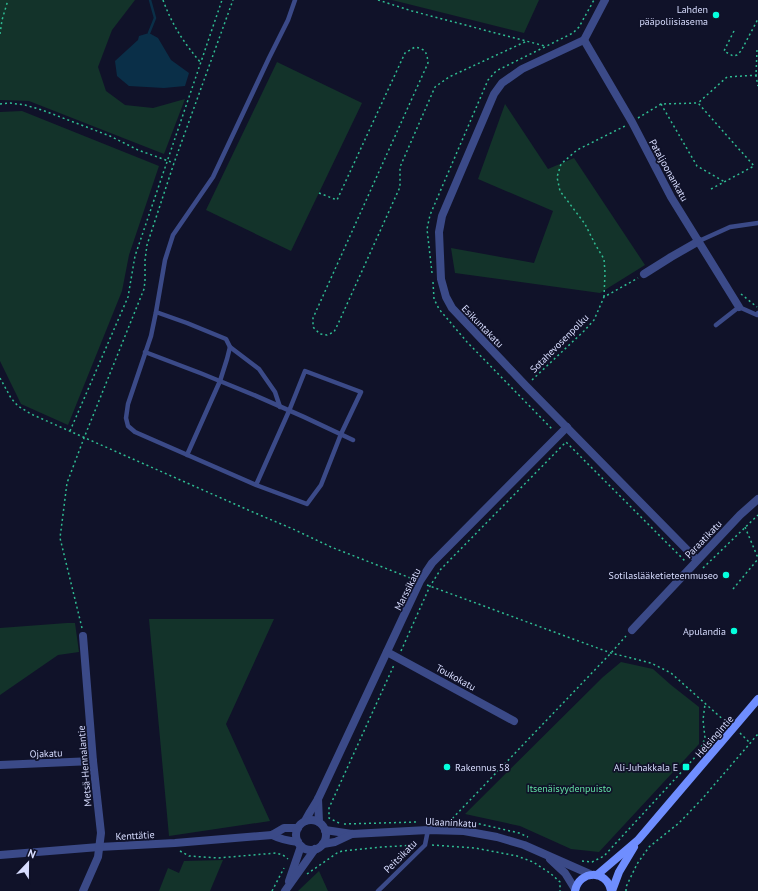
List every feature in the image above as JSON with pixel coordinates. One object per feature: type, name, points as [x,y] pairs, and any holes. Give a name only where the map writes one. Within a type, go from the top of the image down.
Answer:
[{"type":"main road","name":"Helsingintie","points":[[611,891],[619,872],[638,840],[758,700]]},
{"type":"main road","name":"Helsingintie","points":[[575,890],[580,881],[588,876],[595,875],[638,840]]},
{"type":"main road","points":[[595,875],[608,883],[611,891]]},
{"type":"street","points":[[584,40],[605,0]]},
{"type":"street","name":"Pataljoonankatu","points":[[584,40],[632,122],[671,197],[739,307]]},
{"type":"street","name":"Esikuntakatu","points":[[584,40],[522,69],[502,82],[494,94],[442,216],[439,232],[441,279],[446,297],[452,308],[526,386],[697,560]]},
{"type":"street","points":[[644,274],[699,241]]},
{"type":"street","name":"Marssikatu","points":[[305,821],[318,799],[420,581],[432,563],[567,427]]},
{"type":"street","name":"Paraatikatu","points":[[632,630],[697,560],[722,529],[758,499]]},
{"type":"street","name":"Metsä-Hennalantie","points":[[83,891],[98,857],[100,833],[84,636]]},
{"type":"street","name":"Toukokatu","points":[[387,652],[514,721]]},
{"type":"street","name":"Ojakatu","points":[[0,765],[93,761]]},
{"type":"street","points":[[318,799],[319,822]]},
{"type":"street","points":[[286,889],[299,844],[296,837],[296,832],[301,824],[310,820],[319,822],[323,826],[326,835],[323,844]]},
{"type":"street","points":[[272,835],[284,828],[298,828]]},
{"type":"street","points":[[325,830],[352,834]]},
{"type":"street","name":"Ulaaninkatu","points":[[352,834],[428,830],[464,831],[497,837],[524,845],[595,875]]},
{"type":"street","points":[[272,835],[299,844],[310,850],[323,844],[335,842],[352,834]]},
{"type":"street","name":"Kenttätie","points":[[0,856],[99,847],[175,843],[272,835]]},
{"type":"street","points":[[286,889],[315,849]]},
{"type":"street","name":"Ulaaninkatu","points":[[545,854],[565,873],[575,890]]},
{"type":"lane","points":[[256,485],[305,372],[361,392],[321,485],[307,504],[256,485],[135,432],[128,426],[126,418],[128,404],[151,336],[165,260],[173,235],[213,177],[288,20],[295,0]]},
{"type":"lane","points":[[699,241],[730,227],[758,223]]},
{"type":"lane","points":[[716,325],[739,307],[757,315],[758,313]]},
{"type":"lane","points":[[156,312],[226,339],[230,347],[259,369],[276,392],[280,407]]},
{"type":"lane","points":[[187,455],[220,381],[230,347]]},
{"type":"lane","points":[[145,352],[220,381],[353,440]]},
{"type":"lane","name":"Peitsikatu","points":[[378,891],[425,845],[428,830]]},
{"type":"path","points":[[0,34],[2,20],[8,0]]},
{"type":"path","points":[[163,0],[176,30],[190,50],[202,63]]},
{"type":"path","points":[[70,431],[128,297],[135,256],[202,63],[222,0]]},
{"type":"path","points":[[84,636],[60,538],[67,482],[144,289],[147,245],[174,163],[233,0]]},
{"type":"path","points":[[378,0],[412,11],[546,46]]},
{"type":"path","points":[[594,0],[579,27],[573,33],[496,71],[488,80],[430,215],[428,229],[434,299],[439,309],[467,342],[690,567]]},
{"type":"path","points":[[734,31],[724,51],[733,56],[741,52],[758,19]]},
{"type":"path","points":[[319,193],[337,200],[405,53],[415,47],[422,49],[428,55],[428,63],[313,318],[313,328],[320,334],[327,335],[334,332],[338,324],[400,187],[400,167],[435,87],[449,77],[527,41]]},
{"type":"path","points":[[757,50],[758,86]]},
{"type":"path","points":[[604,297],[604,259],[585,224],[560,191],[557,177],[561,164],[577,150],[632,122],[661,104],[698,103],[727,77],[757,76]]},
{"type":"path","points":[[0,104],[10,103],[25,105],[42,110],[110,136],[138,150],[174,163]]},
{"type":"path","points":[[698,103],[754,166],[711,189]]},
{"type":"path","points":[[661,104],[698,166],[725,182]]},
{"type":"path","points":[[604,297],[644,274]]},
{"type":"path","name":"Sotahevosenpolku","points":[[526,386],[594,320],[604,297]]},
{"type":"path","points":[[0,378],[11,398],[18,406],[31,414],[293,529],[331,548],[611,653],[651,663],[671,673],[728,724]]},
{"type":"path","points":[[329,808],[430,586],[440,569],[566,442]]},
{"type":"path","points":[[702,568],[758,515]]},
{"type":"path","points":[[734,589],[758,558],[745,527]]},
{"type":"path","points":[[449,822],[632,630]]},
{"type":"path","points":[[571,866],[577,861],[592,862],[604,856],[699,752],[704,738],[703,720],[705,704]]},
{"type":"path","points":[[737,731],[750,743]]},
{"type":"path","points":[[626,891],[626,887],[637,864],[649,847],[679,822],[702,799],[758,734]]},
{"type":"path","points":[[314,870],[342,851],[425,845],[475,848],[517,856],[537,865],[560,882]]},
{"type":"path","points":[[177,849],[189,856],[218,858],[276,853],[283,855],[287,859],[286,863]]},
{"type":"path","points":[[272,891],[285,867]]},
{"type":"path","points":[[560,891],[560,882],[565,873]]},
{"type":"green space","points":[[0,0],[135,0],[112,30],[98,67],[106,91],[125,105],[153,108],[185,99],[164,154],[29,101],[0,100]]},
{"type":"green space","points":[[392,0],[539,0],[524,33]]},
{"type":"green space","points":[[277,62],[362,103],[291,251],[206,210]]},
{"type":"green space","points":[[505,104],[548,169],[574,158],[645,265],[600,293],[455,273],[451,248],[534,263],[553,211],[478,179]]},
{"type":"green space","points":[[22,111],[159,166],[129,255],[122,291],[68,425],[21,404],[0,361],[0,112]]},
{"type":"green space","points":[[149,619],[274,619],[226,724],[270,821],[169,836]]},
{"type":"green space","points":[[75,623],[79,652],[58,655],[0,695],[0,628]]},
{"type":"green space","name":"Itsenäisyydenpuisto","points":[[621,662],[653,669],[699,707],[699,744],[599,852],[571,849],[520,826],[465,814],[603,677]]},
{"type":"green space","points":[[223,860],[210,891],[159,891],[168,868],[179,873],[184,861]]},
{"type":"green space","points":[[319,871],[328,891],[298,891]]},
{"type":"water","points":[[149,33],[158,38],[171,60],[189,73],[185,86],[164,88],[129,86],[117,76],[115,61],[138,40],[139,36]]},
{"type":"waterway","points":[[149,33],[155,18],[150,0]]},
{"type":"place","name":"Lahden pääpoliisiasema","points":[[716,15]]},
{"type":"place","name":"Sotilaslääketieteenmuseo","points":[[726,575]]},
{"type":"place","name":"Apulandia","points":[[734,631]]},
{"type":"place","name":"Rakennus 58","points":[[447,767]]},
{"type":"place","name":"Ali-Juhakkala E","points":[[686,767]]}]
